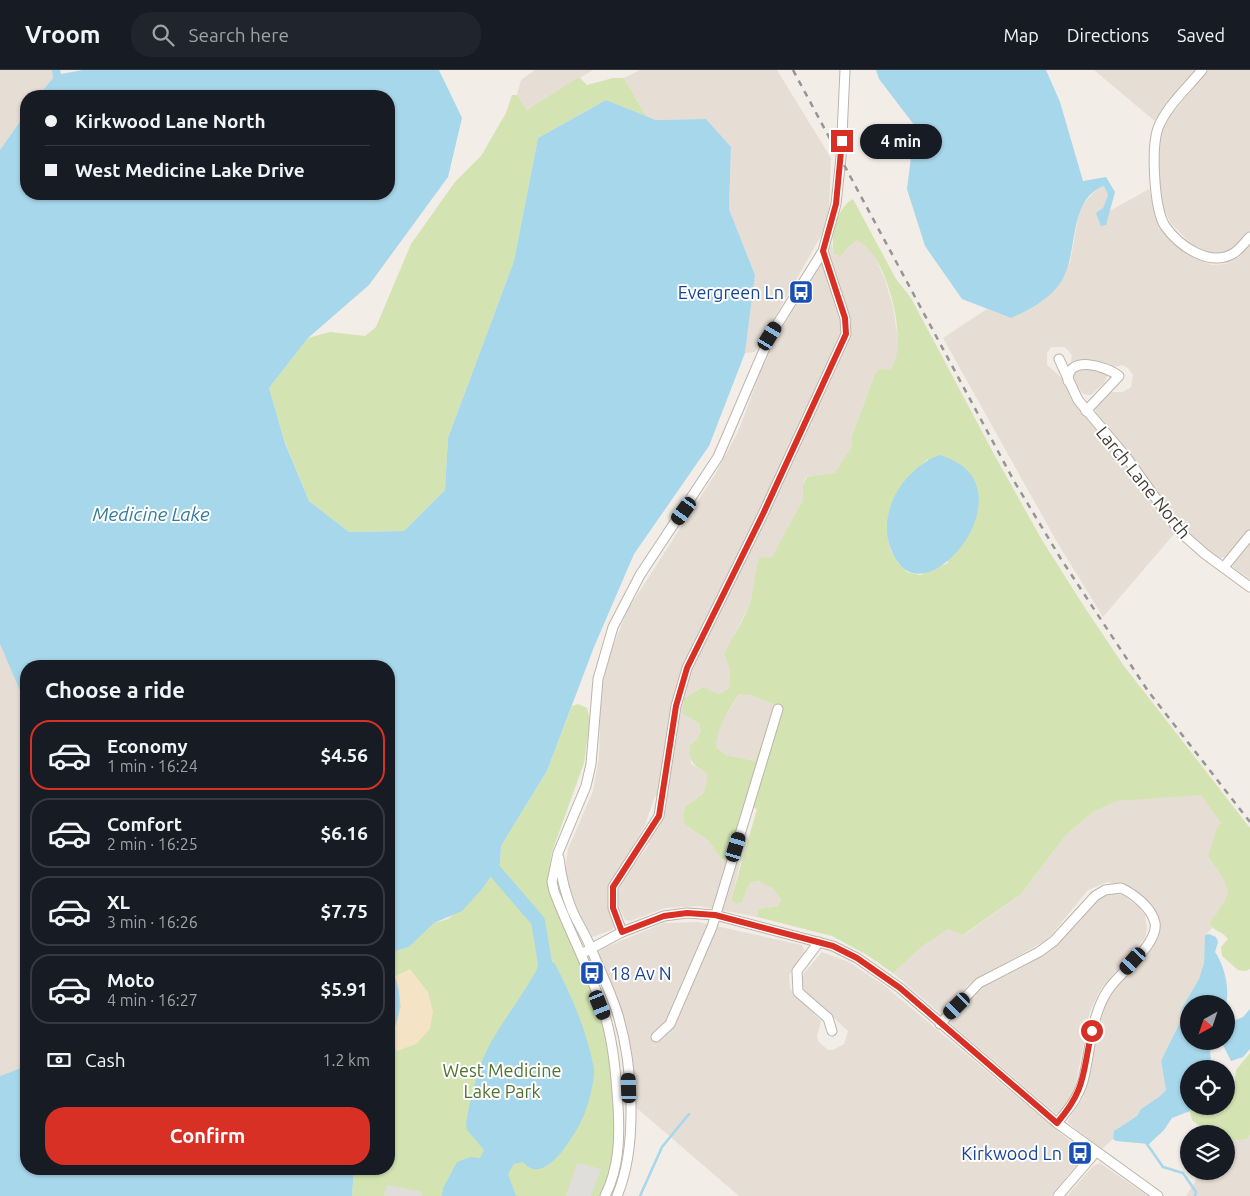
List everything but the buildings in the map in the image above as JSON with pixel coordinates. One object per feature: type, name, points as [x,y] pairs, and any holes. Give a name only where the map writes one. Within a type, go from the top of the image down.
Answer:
[{"type":"street","points":[[605,1196],[613,1180],[618,1156],[619,1119],[615,1060],[606,1019],[581,954],[562,913],[552,882],[558,853],[586,786],[591,764],[598,680],[606,646],[613,627],[640,575],[718,456],[731,431],[770,336],[823,251],[836,204],[841,157],[845,70]]},
{"type":"street","points":[[1202,70],[1158,127],[1153,169],[1160,213],[1165,226],[1177,239],[1202,256],[1212,258],[1224,257],[1234,253],[1250,237]]},
{"type":"street","points":[[622,932],[613,908],[613,887],[659,816],[676,706],[687,668],[763,514],[846,334],[845,318],[823,251]]},
{"type":"street","name":"Larch Lane North","points":[[1059,359],[1068,382],[1086,411],[1127,458],[1180,532],[1205,554],[1250,587]]},
{"type":"street","points":[[1068,382],[1068,375],[1072,370],[1090,364],[1102,366],[1119,376],[1086,411]]},
{"type":"street","points":[[1224,567],[1250,535]]},
{"type":"street","points":[[656,1038],[670,1024],[712,927],[778,709]]},
{"type":"street","points":[[558,853],[563,883],[571,909],[591,948],[618,1015],[627,1058],[630,1119],[627,1158],[617,1196]]},
{"type":"street","points":[[940,1024],[979,983],[1021,962],[1054,941],[1095,896],[1114,888],[1128,891],[1149,911],[1155,923],[1154,929],[1148,944],[1108,990],[1096,1016],[1081,1085],[1075,1100],[1057,1123]]},
{"type":"street","points":[[581,954],[622,932],[664,916],[687,913],[715,915],[833,946],[879,972],[1057,1123],[1158,1196]]},
{"type":"street","points":[[819,942],[797,971],[798,992],[828,1018],[832,1032]]},
{"type":"street","points":[[1058,1196],[1095,1152]]},
{"type":"shaded area","points":[[0,70],[52,70],[53,78],[43,90],[20,90],[20,122],[0,150]]},
{"type":"shaded area","points":[[535,70],[593,70],[527,110],[517,95],[521,80]]},
{"type":"shaded area","points":[[640,70],[777,70],[831,158],[829,212],[822,234],[755,352],[745,353],[755,275],[729,209],[731,147],[706,119],[656,120],[646,116],[624,78]]},
{"type":"shaded area","points":[[1094,70],[1198,70],[1164,108],[1156,122]]},
{"type":"shaded area","points":[[1208,70],[1250,70],[1250,231],[1234,251],[1217,257],[1204,253],[1190,243],[1170,222],[1160,201],[1156,177],[1160,134],[1167,120]]},
{"type":"shaded area","points":[[1104,186],[1108,195],[1103,208],[1106,225],[1108,212],[1149,189],[1158,219],[1175,243],[1197,259],[1212,265],[1225,264],[1239,257],[1250,243],[1250,530],[1225,557],[1219,558],[1211,554],[1181,526],[1096,413],[1095,407],[1108,392],[1123,392],[1131,387],[1133,375],[1128,368],[1122,365],[1114,367],[1109,371],[1104,383],[1091,395],[1088,395],[1082,393],[1069,375],[1072,356],[1068,350],[1064,347],[1051,347],[1047,353],[1047,365],[1062,378],[1175,533],[1103,617],[1057,542],[943,338],[987,309],[1011,318],[1070,263],[1080,207],[1097,189]]},
{"type":"shaded area","points":[[855,239],[864,242],[873,253],[885,280],[893,307],[899,345],[896,364],[890,370],[874,376],[852,436],[852,446],[835,474],[806,477],[803,485],[803,500],[783,539],[772,557],[756,569],[755,588],[749,606],[724,655],[730,669],[729,688],[719,694],[701,687],[693,693],[701,732],[690,745],[691,764],[707,773],[707,786],[698,799],[685,806],[683,823],[709,841],[721,859],[740,864],[731,900],[742,902],[750,883],[758,881],[772,888],[781,899],[778,906],[758,909],[757,917],[700,906],[665,908],[630,921],[625,920],[618,904],[618,893],[622,880],[647,848],[654,832],[662,799],[655,796],[645,825],[611,885],[615,926],[612,930],[592,937],[589,936],[568,892],[565,872],[568,849],[593,791],[599,758],[601,693],[609,656],[627,611],[717,471],[738,432],[762,368],[775,340],[832,244],[834,253],[848,249]]},
{"type":"shaded area","points":[[1250,542],[1250,579],[1233,567],[1234,561]]},
{"type":"shaded area","points":[[0,644],[20,691],[20,1068],[0,1076]]},
{"type":"shaded area","points":[[740,693],[751,695],[775,705],[755,761],[726,755],[716,747],[717,732]]},
{"type":"shaded area","points":[[1202,794],[1221,823],[1208,857],[1227,883],[1227,900],[1209,923],[1212,928],[1205,936],[1204,963],[1199,979],[1190,995],[1180,995],[1180,1022],[1161,1061],[1166,1090],[1141,1109],[1137,1116],[1114,1131],[1113,1139],[1102,1149],[1067,1122],[1083,1098],[1096,1026],[1103,1006],[1112,991],[1154,945],[1158,926],[1153,909],[1133,888],[1107,882],[1088,890],[1048,939],[968,985],[942,1015],[893,973],[924,945],[948,928],[964,935],[1021,894],[1066,835],[1093,812],[1117,801]]},
{"type":"shaded area","points":[[1112,892],[1124,896],[1138,906],[1145,915],[1147,929],[1145,938],[1101,989],[1090,1011],[1072,1097],[1059,1113],[1055,1113],[950,1023],[975,991],[1050,950],[1094,898]]},
{"type":"shaded area","points":[[698,922],[802,945],[805,952],[789,975],[790,989],[821,1021],[817,1037],[819,1042],[828,1050],[833,1050],[844,1044],[848,1031],[804,990],[801,981],[803,974],[822,952],[849,962],[885,986],[1083,1152],[1084,1156],[1051,1196],[739,1196],[632,1104],[628,1044],[597,953],[601,949],[664,923]]},
{"type":"shaded area","points":[[1250,1135],[1250,1196],[1186,1196],[1196,1180],[1235,1180],[1235,1141],[1247,1139]]},
{"type":"shaded area","points":[[577,1163],[601,1169],[591,1196],[566,1196]]},
{"type":"shaded area","points":[[1100,1163],[1148,1196],[1067,1196],[1093,1166]]},
{"type":"shaded area","points":[[387,1185],[423,1192],[422,1196],[384,1196]]},
{"type":"green space","points":[[579,77],[587,85],[613,78],[624,78],[646,116],[606,100],[538,138],[514,261],[448,438],[445,490],[404,531],[349,532],[309,501],[285,442],[269,388],[308,338],[330,332],[365,336],[376,327],[411,244],[455,182],[481,156],[506,113],[512,95],[517,95],[527,110]]},
{"type":"green space","points":[[853,199],[896,279],[911,298],[1042,540],[1085,608],[1124,666],[1250,828],[1250,969],[1246,971],[1238,970],[1222,956],[1221,947],[1228,939],[1209,923],[1223,903],[1227,890],[1222,877],[1208,857],[1217,828],[1221,823],[1201,795],[1117,801],[1093,812],[1066,835],[1021,894],[963,935],[948,929],[924,945],[893,973],[867,955],[832,936],[757,917],[758,909],[778,906],[781,899],[772,888],[758,881],[750,883],[742,902],[737,904],[731,900],[757,809],[746,805],[729,860],[721,859],[709,841],[683,823],[685,806],[702,793],[707,780],[707,773],[695,765],[691,759],[690,745],[701,732],[699,723],[682,713],[684,699],[702,687],[719,694],[729,688],[730,669],[724,655],[750,603],[759,558],[772,557],[803,500],[803,485],[807,477],[835,473],[852,446],[852,436],[874,376],[879,369],[890,370],[896,358],[898,341],[892,300],[877,261],[867,247],[856,240],[840,256],[834,253],[833,239],[836,223],[847,203]],"holes":[[[928,459],[948,563],[920,575],[907,572],[898,563],[891,551],[888,540],[910,475]],[[739,694],[751,695],[775,705],[755,761],[726,755],[716,747],[721,725]]]},
{"type":"green space","name":"West Medicine Lake Park","points":[[578,704],[587,708],[590,720],[584,763],[552,852],[549,871],[581,954],[615,1060],[618,1156],[605,1196],[352,1196],[354,1175],[395,1175],[395,951],[409,947],[434,923],[448,919],[483,888],[500,863],[501,846],[547,771],[572,706]]},
{"type":"green space","points":[[1250,1053],[1250,1135],[1247,1139],[1235,1141],[1235,1125],[1198,1125],[1192,1120],[1191,1115],[1235,1115],[1236,1070]]},
{"type":"sand","points":[[410,969],[428,992],[433,1012],[430,1029],[416,1044],[397,1051],[395,1048],[395,1026],[401,1007],[395,976]]},
{"type":"water","name":"Medicine Lake","points":[[52,70],[60,70],[61,74],[83,70],[439,70],[462,118],[448,177],[369,285],[308,338],[269,388],[285,443],[309,501],[349,532],[404,531],[445,490],[448,438],[514,261],[538,138],[606,100],[656,120],[706,119],[731,147],[729,209],[755,275],[745,353],[709,446],[634,554],[594,647],[547,771],[501,846],[500,863],[483,888],[462,911],[434,923],[409,947],[395,951],[395,660],[20,660],[20,691],[0,644],[0,150],[20,122],[20,200],[395,200],[395,90],[43,90],[53,78]]},
{"type":"water","points":[[876,70],[1046,70],[1060,102],[1083,181],[1106,177],[1115,192],[1106,225],[1101,226],[1096,213],[1103,208],[1108,195],[1104,186],[1092,193],[1084,204],[1078,216],[1065,274],[1053,292],[1042,301],[1011,318],[962,299],[925,246],[907,189],[915,126],[879,79]]},
{"type":"water","points":[[939,455],[966,469],[978,490],[977,514],[967,538],[951,558],[932,571],[913,573],[897,561],[890,546],[887,530],[888,515],[893,499],[901,485],[912,473]]},
{"type":"water","points":[[1209,934],[1216,937],[1218,942],[1215,952],[1225,977],[1227,995],[1190,995],[1199,979],[1204,963],[1205,935]]},
{"type":"water","points":[[554,962],[580,1019],[594,1067],[592,1089],[584,1115],[567,1145],[550,1164],[541,1169],[532,1168],[523,1162],[514,1164],[508,1174],[516,1196],[442,1196],[443,1188],[457,1162],[471,1157],[480,1158],[484,1150],[467,1130],[466,1123],[477,1075],[488,1048],[539,965]]},
{"type":"water","points":[[395,979],[398,986],[400,1005],[395,1027]]},
{"type":"water","points":[[1250,1009],[1250,1049],[1243,1057],[1230,1060],[1226,1050],[1235,1050],[1235,1020],[1243,1017]]},
{"type":"water","points":[[1180,1022],[1180,1050],[1211,1050],[1211,1060],[1180,1060],[1180,1115],[1172,1118],[1164,1130],[1149,1144],[1116,1141],[1113,1139],[1114,1131],[1137,1116],[1141,1109],[1166,1090],[1161,1061]]},
{"type":"water","points":[[20,1068],[20,1175],[354,1175],[352,1196],[0,1196],[0,1076]]},
{"type":"waterway","points":[[485,854],[494,870],[538,921],[545,963],[543,983]]},
{"type":"waterway","points":[[640,1196],[662,1147],[689,1114]]},
{"type":"waterway","points":[[1147,1144],[1163,1167],[1183,1173],[1196,1192],[1195,1196]]},
{"type":"railway","points":[[793,70],[1014,481],[1061,559],[1148,691],[1250,822]]},
{"type":"place","name":"Evergreen Ln","points":[[801,292]]},
{"type":"place","name":"18 Av N","points":[[592,973]]},
{"type":"place","name":"Kirkwood Ln","points":[[1080,1153]]},
{"type":"route","points":[[842,141],[836,204],[823,251],[847,326],[844,341],[763,514],[687,668],[676,706],[659,816],[613,887],[613,908],[622,932],[664,916],[687,913],[715,915],[799,935],[833,946],[857,958],[900,988],[1057,1123],[1072,1105],[1083,1081],[1092,1031]]}]
